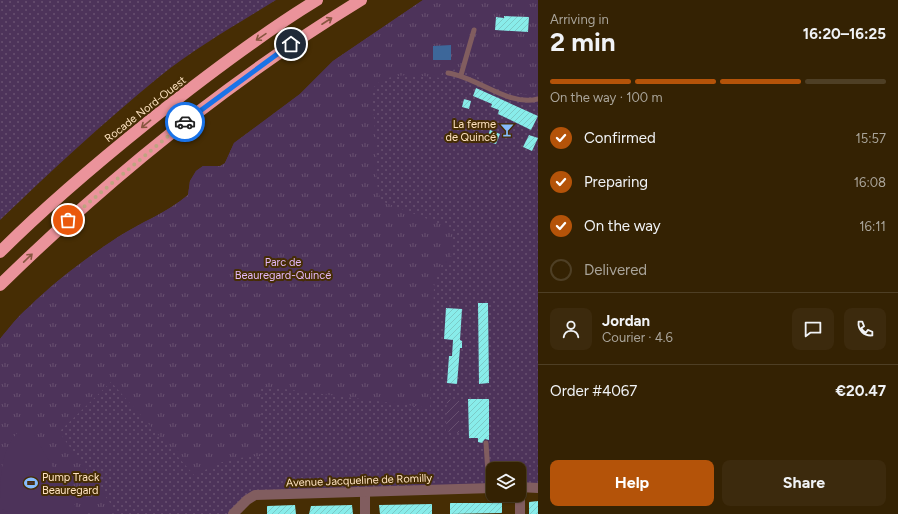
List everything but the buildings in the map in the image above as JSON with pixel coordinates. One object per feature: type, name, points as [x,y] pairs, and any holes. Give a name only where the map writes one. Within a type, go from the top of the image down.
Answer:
[{"type":"highway","name":"Rocade Nord-Ouest","points":[[0,252],[110,153],[179,97],[248,46],[317,0]]},
{"type":"highway","points":[[0,285],[80,210],[162,140],[252,72],[361,0]]},
{"type":"street","name":"Avenue Jacqueline de Romilly","points":[[233,514],[247,500],[255,495],[486,488]]},
{"type":"street","points":[[526,488],[538,488]]},
{"type":"street","points":[[365,492],[365,514]]},
{"type":"street","points":[[520,502],[520,514]]},
{"type":"lane","points":[[462,75],[474,30]]},
{"type":"lane","points":[[448,73],[462,75],[520,100],[531,101],[538,99]]},
{"type":"lane","points":[[486,443],[487,462]]},
{"type":"green space","points":[[0,0],[276,0],[201,46],[159,77],[118,111],[0,220]]},
{"type":"green space","points":[[423,0],[538,0],[538,488],[526,489],[526,462],[486,462],[486,491],[258,495],[237,514],[112,514],[25,387],[0,339],[21,314],[60,279],[83,261],[118,237],[163,212],[188,195],[190,181],[196,171],[203,166],[221,166],[225,163],[234,143],[300,94],[333,61]]},
{"type":"green space","name":"Parc de Beauregard-Quincé","points":[[423,0],[538,0],[538,92],[529,95],[513,93],[460,69],[443,71],[440,78],[410,75],[395,76],[381,81],[372,89],[377,178],[381,201],[453,229],[451,256],[453,264],[442,263],[434,286],[430,408],[261,386],[261,456],[242,458],[220,463],[195,476],[111,382],[59,432],[118,514],[0,514],[0,339],[10,326],[21,314],[60,279],[83,261],[118,237],[163,212],[188,195],[190,181],[196,171],[203,166],[220,166],[225,163],[234,143],[300,94],[333,61]]},
{"type":"green space","points":[[447,399],[459,401],[459,433],[446,431]]},
{"type":"green space","name":"Pump Track Beauregard","points":[[22,429],[34,435],[76,507],[71,514],[10,514],[0,507],[1,475],[5,454],[9,444]]},
{"type":"water","points":[[451,45],[451,60],[433,60],[433,46]]},
{"type":"way so far","points":[[68,220],[97,194],[185,122]]},
{"type":"place","name":"La ferme de Quincé","points":[[507,130]]},
{"type":"place","name":"Pump Track Beauregard","points":[[31,483]]},
{"type":"route","points":[[185,122],[291,44]]}]
